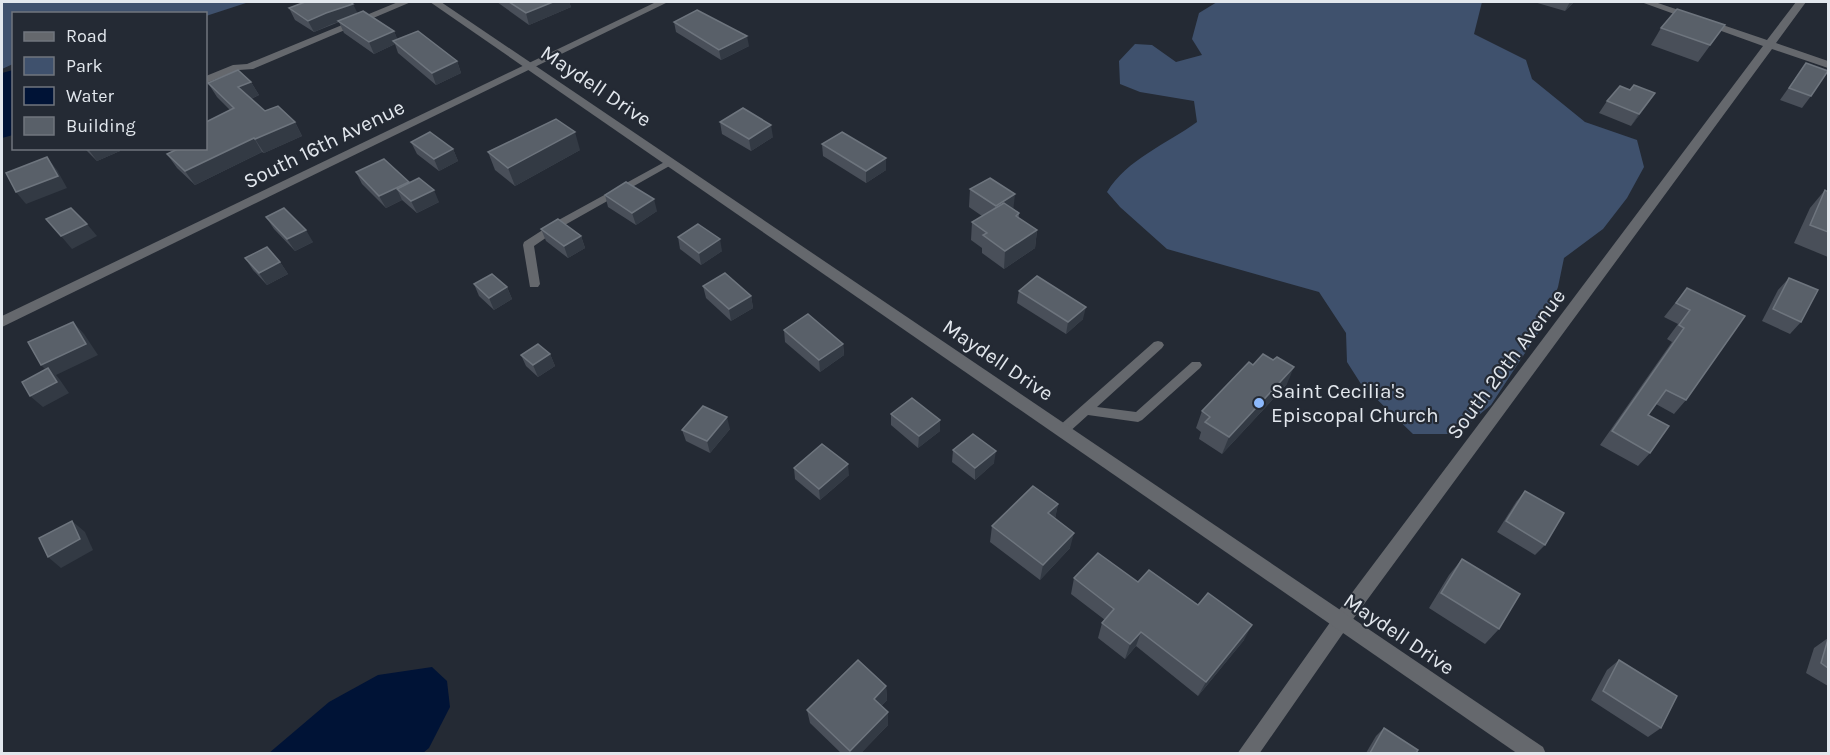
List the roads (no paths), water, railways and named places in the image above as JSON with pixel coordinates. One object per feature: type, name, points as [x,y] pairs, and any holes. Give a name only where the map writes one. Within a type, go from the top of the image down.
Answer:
[{"type":"street","points":[[207,80],[237,67],[249,67],[406,2]]},
{"type":"street","name":"Maydell Drive","points":[[435,2],[1536,753]]},
{"type":"street","name":"South 16th Avenue","points":[[2,322],[663,2]]},
{"type":"street","points":[[1646,2],[1828,65]]},
{"type":"street","name":"South 20th Avenue","points":[[1247,753],[1342,620],[1801,2]]},
{"type":"lane","points":[[534,284],[528,245],[559,224],[670,162]]},
{"type":"lane","points":[[1063,430],[1158,345]]},
{"type":"lane","points":[[1086,410],[1138,417],[1196,365]]},
{"type":"water","points":[[12,70],[12,135],[2,138],[2,73]]},
{"type":"water","points":[[432,667],[447,681],[450,707],[429,748],[423,753],[269,753],[329,702],[378,675]]},
{"type":"place","name":"Saint Cecilia's Episcopal Church","points":[[1259,403]]}]
